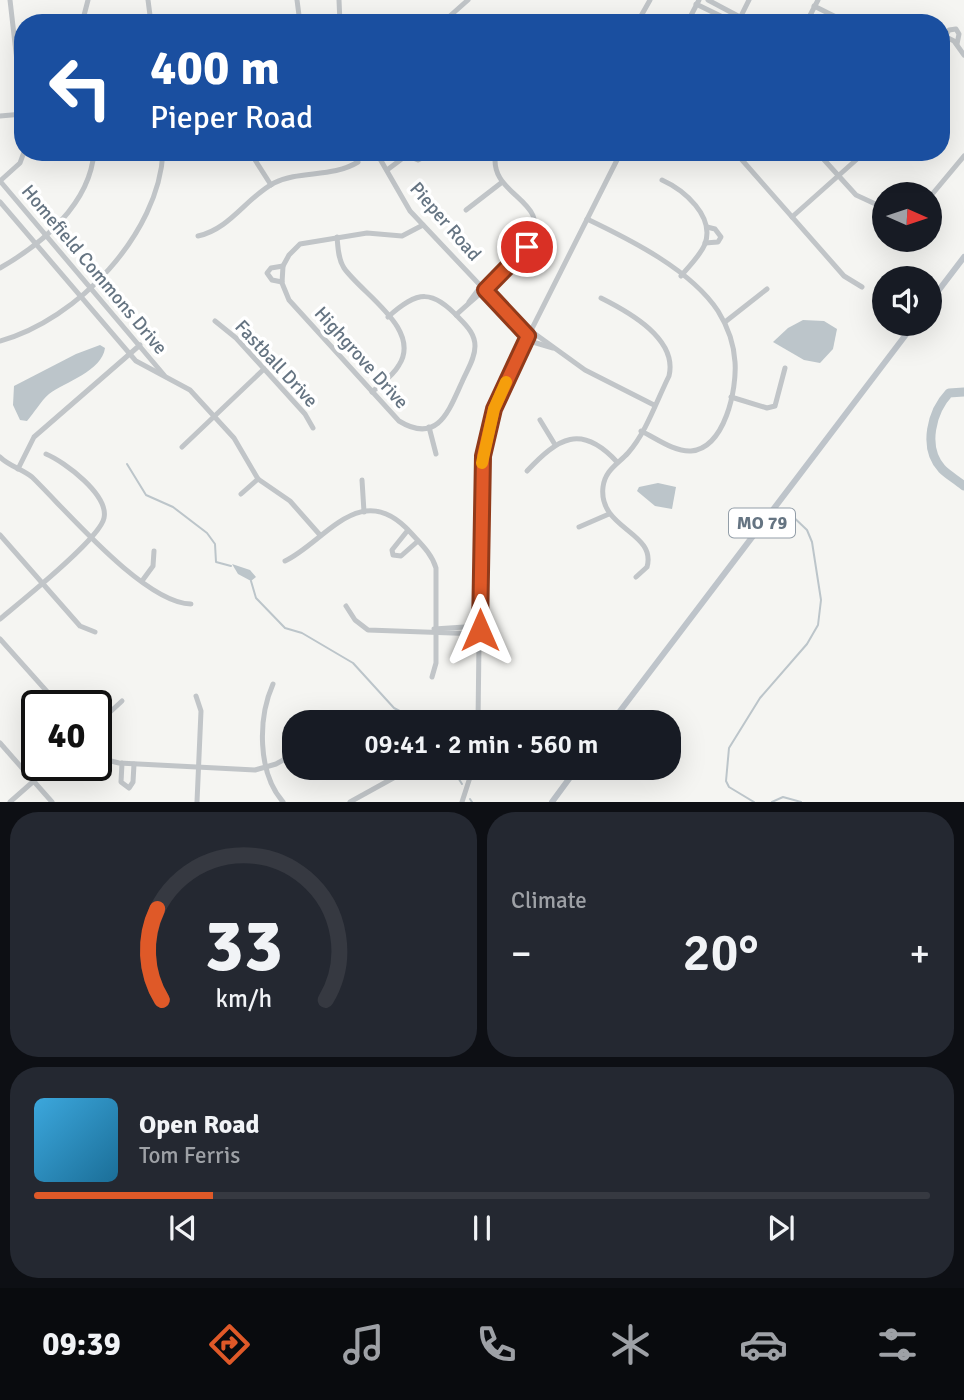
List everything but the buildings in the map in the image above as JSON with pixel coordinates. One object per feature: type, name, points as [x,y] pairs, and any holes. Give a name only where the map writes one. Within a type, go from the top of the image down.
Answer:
[{"type":"main road","points":[[942,286],[964,257]]},
{"type":"main road","name":"MO 79","points":[[621,710],[905,336]]},
{"type":"main road","points":[[552,802],[568,780]]},
{"type":"street","points":[[10,0],[14,35]]},
{"type":"street","points":[[452,14],[468,0]]},
{"type":"street","points":[[708,0],[729,14]]},
{"type":"street","points":[[697,2],[724,14]]},
{"type":"street","points":[[816,3],[834,14]]},
{"type":"street","points":[[950,30],[956,29],[959,34],[957,44]]},
{"type":"street","points":[[950,40],[957,44],[964,55]]},
{"type":"street","points":[[942,182],[964,156]]},
{"type":"street","points":[[0,181],[21,161]]},
{"type":"street","points":[[0,268],[65,216],[81,195],[92,161]]},
{"type":"street","points":[[0,341],[44,321],[90,286],[127,250],[146,220],[158,187],[162,161]]},
{"type":"street","points":[[256,161],[271,185]]},
{"type":"street","name":"Pieper Road","points":[[382,161],[399,193],[423,225],[528,336],[552,348]]},
{"type":"street","points":[[387,170],[400,161]]},
{"type":"street","points":[[456,315],[505,269],[530,241],[534,222],[527,203],[501,183],[494,167],[495,161]]},
{"type":"street","points":[[478,710],[483,456],[494,409],[616,161]]},
{"type":"street","points":[[743,161],[844,275],[862,287]]},
{"type":"street","points":[[825,161],[863,200],[872,203]]},
{"type":"street","points":[[792,217],[855,161]]},
{"type":"street","points":[[198,236],[215,231],[271,185],[343,171],[358,162]]},
{"type":"street","points":[[662,180],[680,189],[701,213],[707,227],[705,243],[681,276]]},
{"type":"street","name":"Homefield Commons Drive","points":[[0,181],[167,377]]},
{"type":"street","points":[[466,210],[501,183]]},
{"type":"street","name":"Homefield Commons Drive","points":[[0,202],[130,355],[136,361],[186,386],[234,438],[258,479],[290,501],[320,535]]},
{"type":"street","points":[[587,219],[640,245],[706,297],[725,322],[735,363],[731,397],[717,435],[699,449],[682,450],[641,432]]},
{"type":"street","points":[[282,282],[283,266],[300,244],[367,233],[396,237],[410,234],[423,225]]},
{"type":"street","points":[[705,243],[718,242],[720,237],[719,232],[707,227]]},
{"type":"street","points":[[337,237],[340,258],[346,270],[401,334],[403,357],[394,373],[372,392]]},
{"type":"street","name":"Highgrove Drive","points":[[283,266],[271,268],[267,273],[272,280],[282,282],[289,300],[398,421],[410,427],[429,427]]},
{"type":"street","points":[[725,322],[767,289]]},
{"type":"street","points":[[388,317],[405,302],[423,296],[443,302],[473,335],[474,354],[452,408],[440,423],[429,427],[436,454]]},
{"type":"street","points":[[601,298],[621,309],[666,348],[670,370],[631,450],[607,474],[603,488],[609,514],[639,539],[646,549],[649,562],[636,578]]},
{"type":"street","name":"Fastball Drive","points":[[215,321],[228,330],[264,369],[305,414],[313,428]]},
{"type":"street","points":[[528,336],[592,374],[654,405]]},
{"type":"street","points":[[18,469],[34,438],[140,345]]},
{"type":"street","points":[[731,397],[767,408],[775,406],[785,368]]},
{"type":"street","points":[[181,447],[264,369]]},
{"type":"street","points":[[540,420],[554,443]]},
{"type":"street","points":[[527,471],[554,443],[568,438],[583,439],[603,449],[617,462]]},
{"type":"street","points":[[0,619],[91,537],[103,521],[103,503],[65,463],[46,454]]},
{"type":"street","points":[[0,457],[32,477],[91,537],[142,581],[167,599],[191,604]]},
{"type":"street","points":[[241,494],[258,479]]},
{"type":"street","points":[[362,480],[364,512]]},
{"type":"street","points":[[285,561],[301,552],[344,517],[364,512],[388,517],[408,530],[430,554],[436,568],[436,663],[432,677]]},
{"type":"street","points":[[579,527],[595,523],[609,514]]},
{"type":"street","points":[[408,530],[392,550],[393,555],[401,556],[418,541]]},
{"type":"street","points":[[0,535],[80,626],[95,632]]},
{"type":"street","points":[[142,581],[153,566],[154,551]]},
{"type":"street","points":[[346,606],[355,620],[368,630],[427,632],[480,626]]},
{"type":"street","points":[[436,631],[480,634]]},
{"type":"street","points":[[0,639],[46,690]]},
{"type":"street","points":[[273,684],[266,704],[265,768],[283,802]]},
{"type":"street","points":[[196,696],[201,711],[197,802]]},
{"type":"street","points":[[112,711],[122,701]]},
{"type":"street","points":[[0,743],[21,766]]},
{"type":"street","points":[[112,761],[265,768],[282,760]]},
{"type":"street","points":[[122,763],[121,782],[129,788],[133,782],[134,764]]},
{"type":"street","points":[[350,802],[390,780]]},
{"type":"street","points":[[462,802],[469,780]]},
{"type":"street","points":[[10,802],[34,781],[52,802]]},
{"type":"shaded area","points":[[803,320],[824,321],[837,329],[833,349],[820,363],[804,360],[773,342],[788,328]]},
{"type":"shaded area","points":[[100,345],[105,348],[97,363],[49,394],[27,421],[20,420],[13,405],[14,386],[76,354]]},
{"type":"shaded area","points":[[658,483],[676,487],[672,509],[655,506],[637,491],[639,487]]},
{"type":"shaded area","points":[[232,564],[250,570],[256,577],[251,581],[238,574]]},
{"type":"waterway","points":[[964,392],[949,393],[943,401],[934,419],[931,440],[932,450],[942,469],[964,486]]},
{"type":"waterway","points":[[127,464],[146,495],[173,507],[207,533],[215,544],[216,562],[231,566]]},
{"type":"waterway","points":[[754,802],[729,787],[726,781],[729,748],[760,698],[807,644],[818,625],[821,600],[812,542],[807,530],[786,510]]},
{"type":"waterway","points":[[251,581],[256,598],[285,628],[302,633],[353,663],[398,710]]},
{"type":"waterway","points":[[460,780],[462,784]]},
{"type":"waterway","points":[[772,802],[783,797],[801,802]]},
{"type":"slow traffic","points":[[482,463],[487,432],[506,382]]},
{"type":"route","points":[[480,630],[483,456],[494,409],[528,336],[485,290],[527,247]]}]
